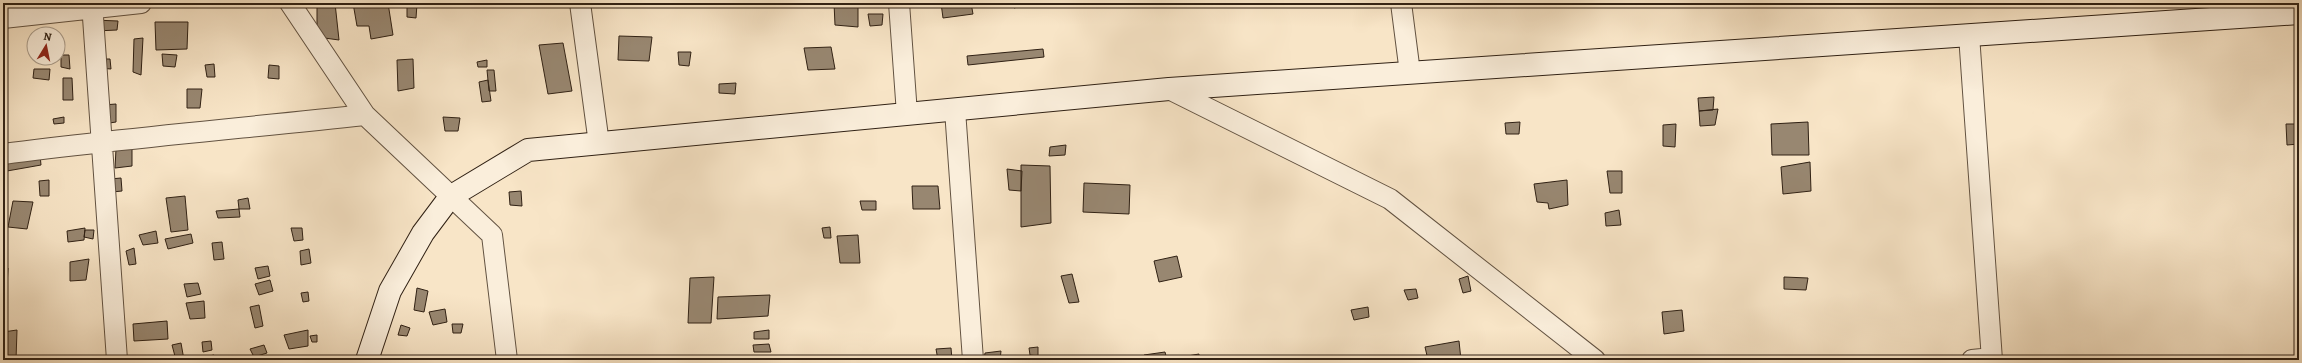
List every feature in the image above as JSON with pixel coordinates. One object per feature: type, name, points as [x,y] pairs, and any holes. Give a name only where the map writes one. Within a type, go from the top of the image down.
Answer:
[{"type":"main road","points":[[367,360],[390,291],[423,233],[450,197],[528,150],[1170,89],[2299,13]]},
{"type":"street","points":[[3,18],[92,6],[141,3]]},
{"type":"street","points":[[290,3],[365,115],[450,197],[492,235],[507,360]]},
{"type":"street","points":[[580,3],[599,144]]},
{"type":"street","points":[[899,3],[907,114]]},
{"type":"street","points":[[1401,3],[1410,73]]},
{"type":"street","points":[[92,6],[117,360]]},
{"type":"street","points":[[1969,35],[1992,359],[1972,360]]},
{"type":"street","points":[[1170,89],[1390,200],[1595,360]]},
{"type":"street","points":[[955,110],[974,360]]},
{"type":"street","points":[[3,154],[102,141],[248,128],[365,115]]},
{"type":"building","points":[[317,3],[335,3],[339,40],[317,37]]},
{"type":"building","points":[[353,3],[388,3],[393,35],[371,39],[369,26],[357,26]]},
{"type":"building","points":[[834,3],[858,3],[858,27],[835,25]]},
{"type":"building","points":[[941,3],[971,3],[973,14],[943,18]]},
{"type":"building","points":[[1013,3],[1032,3],[1014,8]]},
{"type":"building","points":[[407,4],[417,4],[416,18],[407,17]]},
{"type":"building","points":[[868,14],[883,14],[882,25],[870,26]]},
{"type":"building","points":[[94,20],[118,21],[117,30],[96,31]]},
{"type":"building","points":[[155,22],[188,22],[187,49],[156,50]]},
{"type":"building","points":[[619,36],[652,37],[649,61],[618,60]]},
{"type":"building","points":[[143,38],[141,75],[133,72],[134,39]]},
{"type":"building","points":[[563,43],[572,91],[548,94],[539,45]]},
{"type":"building","points":[[831,47],[835,69],[808,70],[804,48]]},
{"type":"building","points":[[1043,49],[1044,57],[968,65],[967,56]]},
{"type":"building","points":[[678,52],[691,52],[689,66],[679,65]]},
{"type":"building","points":[[162,54],[177,55],[175,67],[163,66]]},
{"type":"building","points":[[66,55],[69,55],[70,69],[61,67],[66,66]]},
{"type":"building","points":[[97,59],[110,59],[111,69],[99,68]]},
{"type":"building","points":[[413,59],[414,88],[398,91],[397,60]]},
{"type":"building","points":[[487,60],[487,67],[478,67],[477,62]]},
{"type":"building","points":[[214,64],[215,77],[207,77],[205,65]]},
{"type":"building","points":[[269,65],[279,66],[279,79],[268,78]]},
{"type":"building","points":[[3,67],[5,67],[5,80],[3,80]]},
{"type":"building","points":[[34,69],[50,69],[49,80],[33,78]]},
{"type":"building","points":[[487,70],[494,70],[496,91],[489,91]]},
{"type":"building","points":[[63,78],[72,78],[73,100],[63,100]]},
{"type":"building","points":[[488,80],[491,101],[482,102],[479,82]]},
{"type":"building","points":[[736,83],[735,94],[719,93],[719,84]]},
{"type":"building","points":[[187,89],[202,89],[200,108],[187,108]]},
{"type":"building","points":[[3,96],[5,96],[7,115],[3,115]]},
{"type":"building","points":[[1714,97],[1713,110],[1699,111],[1698,98]]},
{"type":"building","points":[[116,104],[116,122],[103,124],[103,105]]},
{"type":"building","points":[[1718,109],[1715,125],[1700,126],[1699,111]]},
{"type":"building","points":[[64,117],[64,123],[54,124],[53,119]]},
{"type":"building","points":[[443,117],[460,118],[458,131],[445,131]]},
{"type":"building","points":[[1520,122],[1519,134],[1506,134],[1505,123]]},
{"type":"building","points":[[1808,122],[1809,155],[1772,155],[1771,124]]},
{"type":"building","points":[[1676,124],[1675,147],[1663,146],[1663,125]]},
{"type":"building","points":[[2286,124],[2299,124],[2299,144],[2287,145]]},
{"type":"building","points":[[1066,145],[1065,155],[1049,156],[1050,147]]},
{"type":"building","points":[[116,149],[132,149],[132,166],[115,168]]},
{"type":"building","points":[[40,155],[41,165],[7,171],[6,161]]},
{"type":"building","points":[[1810,162],[1811,191],[1783,194],[1781,167]]},
{"type":"building","points":[[1021,165],[1050,166],[1051,223],[1021,227]]},
{"type":"building","points":[[1007,169],[1022,171],[1021,191],[1009,190]]},
{"type":"building","points":[[1607,171],[1622,171],[1622,193],[1610,193]]},
{"type":"building","points":[[121,178],[122,191],[112,192],[110,179]]},
{"type":"building","points":[[49,180],[49,196],[40,196],[39,181]]},
{"type":"building","points":[[1567,180],[1568,205],[1549,209],[1548,203],[1537,202],[1534,184]]},
{"type":"building","points":[[1084,183],[1130,185],[1129,214],[1083,212]]},
{"type":"building","points":[[912,186],[938,186],[940,209],[913,209]]},
{"type":"building","points":[[521,191],[522,206],[510,205],[509,192]]},
{"type":"building","points":[[185,196],[188,230],[171,232],[166,198]]},
{"type":"building","points":[[248,198],[250,209],[239,209],[238,200]]},
{"type":"building","points":[[13,201],[33,202],[27,229],[8,227]]},
{"type":"building","points":[[860,201],[876,201],[876,210],[862,210]]},
{"type":"building","points":[[239,209],[240,217],[218,218],[216,211]]},
{"type":"building","points":[[1619,210],[1621,225],[1606,226],[1605,213]]},
{"type":"building","points":[[830,227],[831,238],[824,238],[822,228]]},
{"type":"building","points":[[85,228],[84,240],[68,242],[67,231]]},
{"type":"building","points":[[291,228],[302,228],[303,240],[294,241]]},
{"type":"building","points":[[85,230],[94,230],[93,239],[84,237]]},
{"type":"building","points":[[156,231],[158,243],[143,245],[139,235]]},
{"type":"building","points":[[191,234],[193,243],[168,249],[165,239]]},
{"type":"building","points":[[858,235],[860,263],[840,263],[837,236]]},
{"type":"building","points":[[222,242],[224,259],[214,260],[212,243]]},
{"type":"building","points":[[134,248],[136,264],[129,265],[126,251]]},
{"type":"building","points":[[309,249],[311,263],[301,265],[300,251]]},
{"type":"building","points":[[1177,256],[1182,277],[1159,282],[1154,261]]},
{"type":"building","points":[[89,259],[86,280],[70,281],[70,262]]},
{"type":"building","points":[[268,266],[270,276],[258,279],[255,268]]},
{"type":"building","points":[[3,268],[8,268],[7,287],[3,287]]},
{"type":"building","points":[[1072,274],[1079,302],[1069,303],[1061,276]]},
{"type":"building","points":[[1468,276],[1471,291],[1463,293],[1459,279]]},
{"type":"building","points":[[714,277],[711,323],[688,323],[690,278]]},
{"type":"building","points":[[1784,277],[1808,278],[1806,290],[1784,289]]},
{"type":"building","points":[[270,280],[273,291],[259,295],[255,284]]},
{"type":"building","points":[[198,283],[201,294],[187,297],[184,284]]},
{"type":"building","points":[[417,288],[428,291],[424,312],[414,310]]},
{"type":"building","points":[[1416,289],[1418,298],[1408,300],[1404,290]]},
{"type":"building","points":[[308,292],[309,301],[303,302],[301,293]]},
{"type":"building","points":[[3,293],[7,293],[7,328],[3,329]]},
{"type":"building","points":[[770,295],[768,316],[717,319],[718,297]]},
{"type":"building","points":[[204,301],[205,318],[190,319],[186,303]]},
{"type":"building","points":[[259,305],[263,326],[255,328],[250,307]]},
{"type":"building","points":[[1368,307],[1369,317],[1354,320],[1351,310]]},
{"type":"building","points":[[445,309],[447,322],[433,325],[429,312]]},
{"type":"building","points":[[1682,310],[1684,331],[1664,334],[1662,312]]},
{"type":"building","points":[[167,321],[168,339],[134,341],[133,324]]},
{"type":"building","points":[[452,324],[463,324],[461,333],[453,333]]},
{"type":"building","points":[[401,325],[410,328],[407,336],[398,335]]},
{"type":"building","points":[[17,330],[16,360],[3,360],[3,332]]},
{"type":"building","points":[[308,330],[308,346],[289,349],[284,335]]},
{"type":"building","points":[[769,330],[769,339],[754,339],[754,332]]},
{"type":"building","points":[[317,335],[317,342],[312,342],[310,336]]},
{"type":"building","points":[[211,341],[212,350],[203,352],[202,342]]},
{"type":"building","points":[[1459,341],[1461,360],[1428,360],[1425,347]]},
{"type":"building","points":[[181,343],[184,360],[176,360],[172,345]]},
{"type":"building","points":[[769,344],[771,352],[754,352],[753,345]]},
{"type":"building","points":[[264,345],[267,353],[254,357],[250,349]]},
{"type":"building","points":[[1038,347],[1038,356],[1030,355],[1029,348]]},
{"type":"building","points":[[951,348],[952,360],[938,360],[936,349]]},
{"type":"building","points":[[1001,351],[1000,360],[984,360],[985,353]]},
{"type":"building","points":[[1165,352],[1167,360],[1146,360],[1144,355]]},
{"type":"building","points":[[1199,354],[1199,360],[1177,360],[1176,358]]},
{"type":"building","points":[[214,355],[214,360],[198,360],[198,358]]}]
